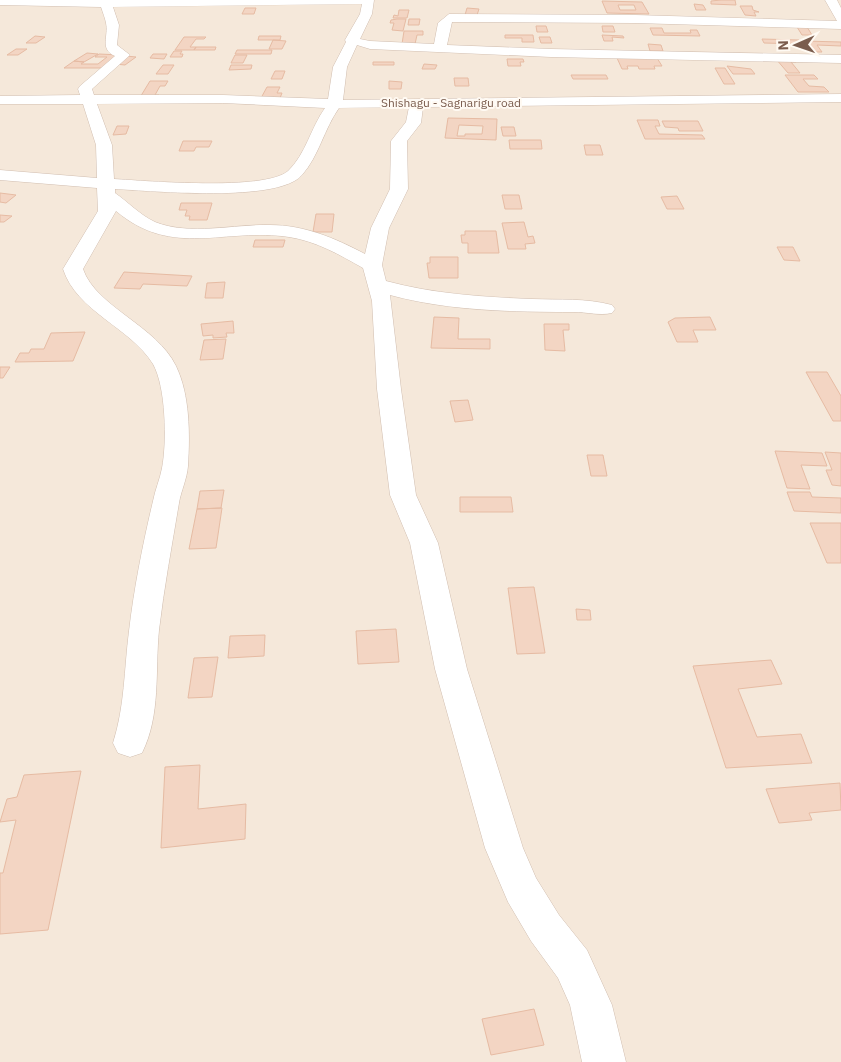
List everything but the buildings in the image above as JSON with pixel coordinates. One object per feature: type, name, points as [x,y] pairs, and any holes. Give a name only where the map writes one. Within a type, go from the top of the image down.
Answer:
[{"type":"street","points":[[831,0],[841,20]]},
{"type":"street","points":[[0,2],[106,4],[368,1],[366,14],[351,40],[340,67],[335,104],[324,117],[308,153],[296,172],[278,184],[106,189],[0,175]]},
{"type":"street","points":[[584,2],[594,23]]},
{"type":"street","points":[[106,4],[114,29],[111,45],[114,51],[124,55],[85,89],[104,145],[107,211],[73,269],[76,278],[84,290],[150,346],[164,364],[171,382],[176,423],[175,468],[166,501],[144,631],[138,716],[130,743]]},
{"type":"street","points":[[440,49],[444,23],[449,18],[594,23],[841,24]]},
{"type":"street","points":[[351,40],[370,45],[440,49],[596,50],[841,59]]},
{"type":"street","name":"Shishagu - Sagnarigu road","points":[[0,100],[223,99],[335,104],[841,98]]},
{"type":"street","points":[[417,103],[413,123],[400,141],[399,189],[380,228],[375,275],[403,495],[424,543],[451,669],[504,848],[522,890],[545,928],[573,964],[592,1006],[604,1062]]},
{"type":"street","points":[[106,189],[142,222],[158,229],[214,233],[287,232],[313,238],[342,249],[375,275],[401,292],[460,299],[587,306],[605,309]]},
{"type":"shaded area","points":[[0,0],[841,0],[841,1062],[0,1062]]}]
